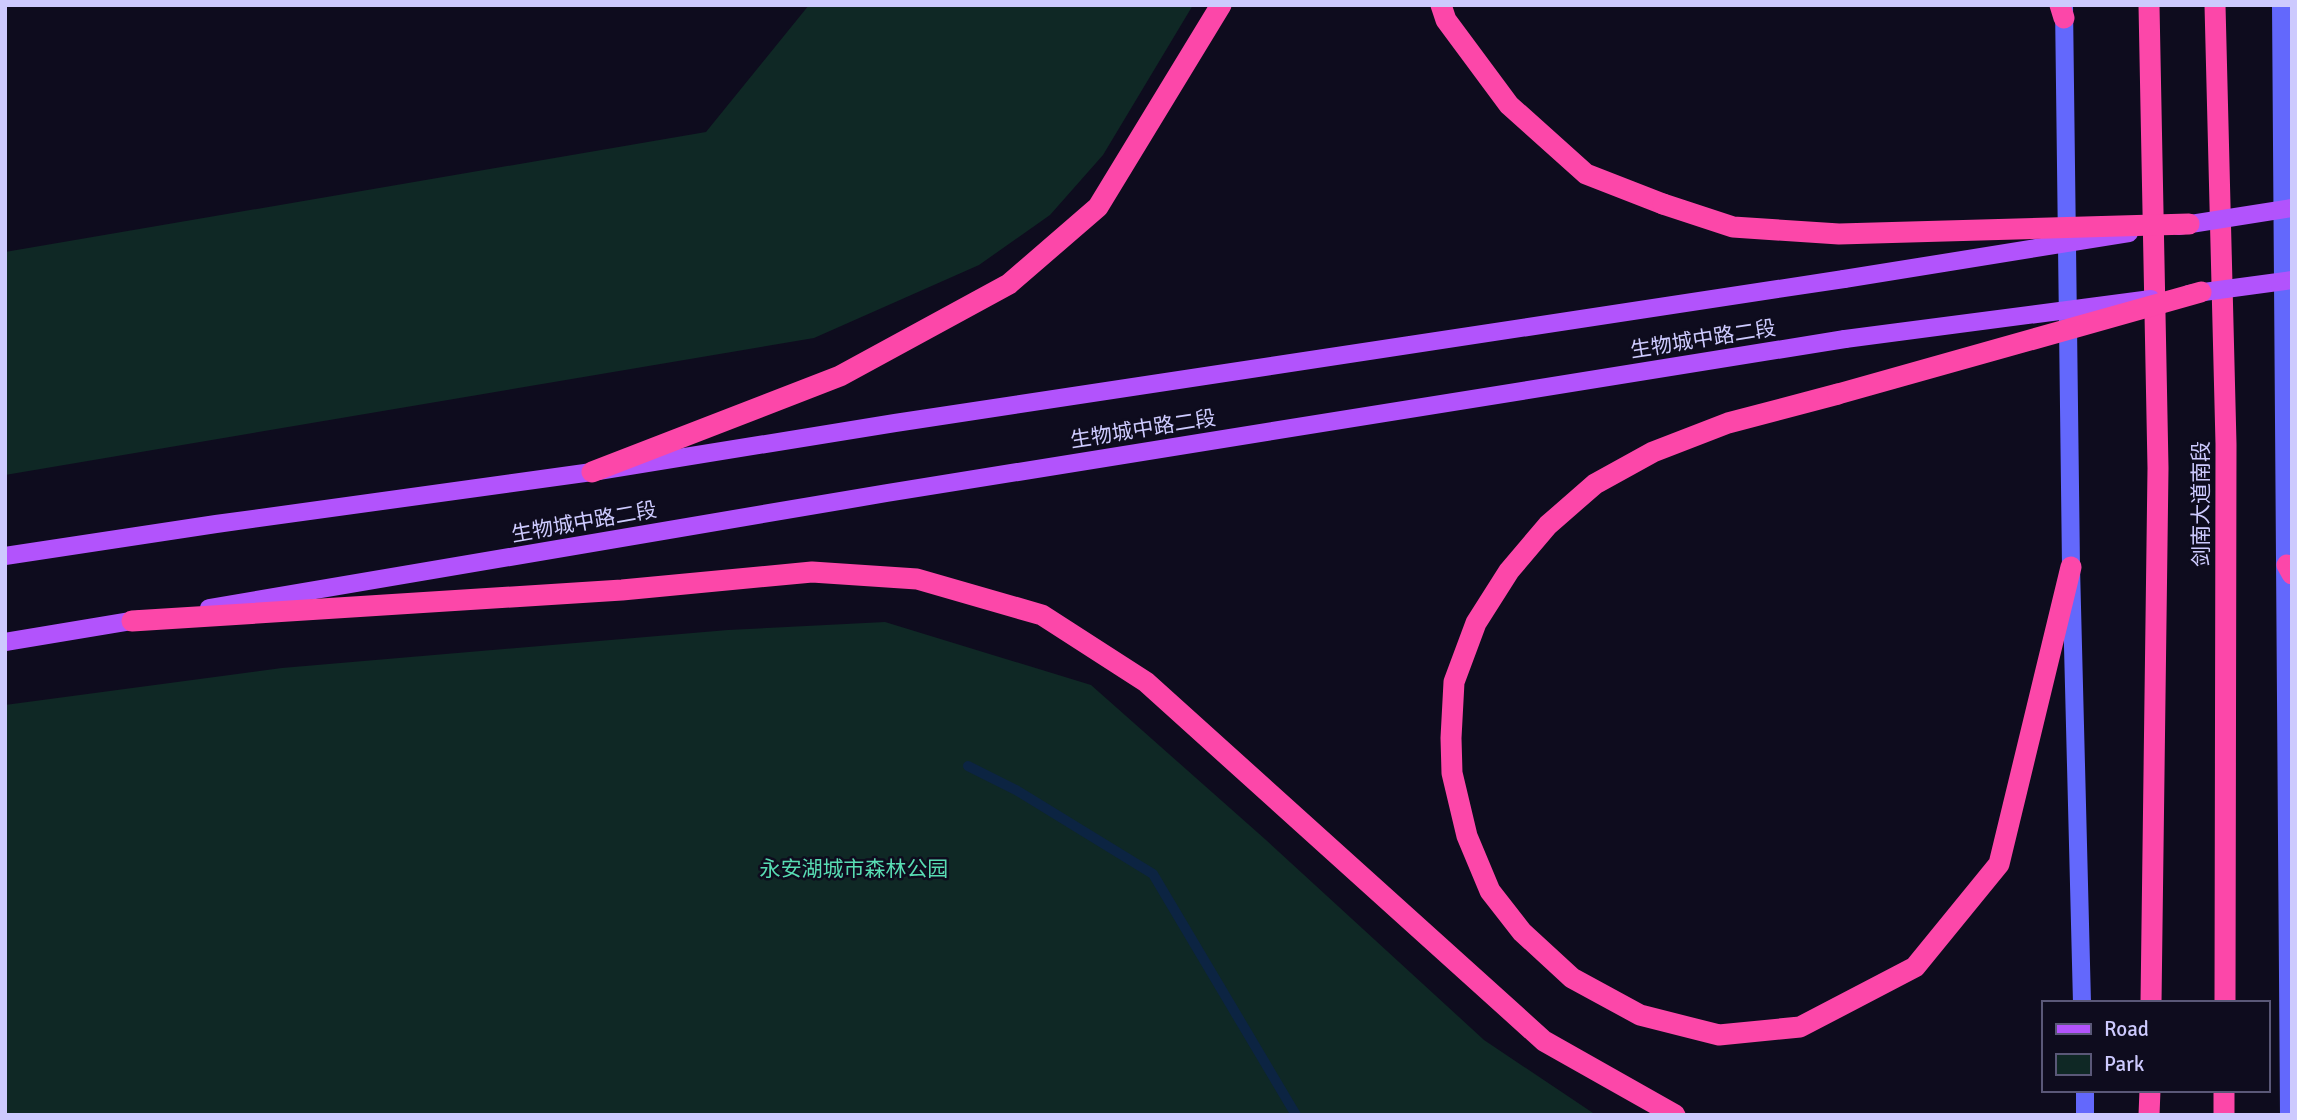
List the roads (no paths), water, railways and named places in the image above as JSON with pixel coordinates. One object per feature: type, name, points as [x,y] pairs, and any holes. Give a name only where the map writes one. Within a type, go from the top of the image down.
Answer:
[{"type":"highway","points":[[592,472],[841,376],[1009,284],[1098,207],[1221,5]]},
{"type":"highway","points":[[1441,5],[1446,20],[1510,104],[1586,174],[1663,204],[1733,227],[1839,233],[2189,224]]},
{"type":"highway","name":"剑南大道南段","points":[[2149,5],[2158,468],[2151,1001]]},
{"type":"highway","name":"剑南大道南段","points":[[2215,5],[2226,444],[2225,1001]]},
{"type":"highway","points":[[2071,567],[1999,864],[1915,967],[1800,1027],[1719,1035],[1640,1016],[1572,978],[1522,932],[1490,891],[1467,836],[1452,774],[1454,681],[1476,623],[1509,571],[1548,525],[1595,484],[1653,452],[1728,424],[2202,292]]},
{"type":"highway","points":[[132,621],[622,590],[811,572],[917,579],[1042,615],[1146,682],[1544,1041],[1675,1115]]},
{"type":"highway","points":[[2149,1115],[2150,1092]]},
{"type":"highway","points":[[2224,1092],[2224,1115]]},
{"type":"main road","points":[[2281,5],[2289,570],[2289,1115]]},
{"type":"main road","points":[[2062,10],[2071,567],[2082,1001]]},
{"type":"main road","name":"生物城中路二段","points":[[5,556],[592,472],[2292,208]]},
{"type":"main road","name":"生物城中路二段","points":[[5,642],[887,493],[1845,339],[2292,280]]},
{"type":"main road","points":[[2085,1092],[2085,1115]]},
{"type":"waterway","points":[[968,766],[1016,790],[1153,874],[1296,1115]]},
{"type":"park label","name":"永安湖城市森林公园","points":[[854,869]]}]
